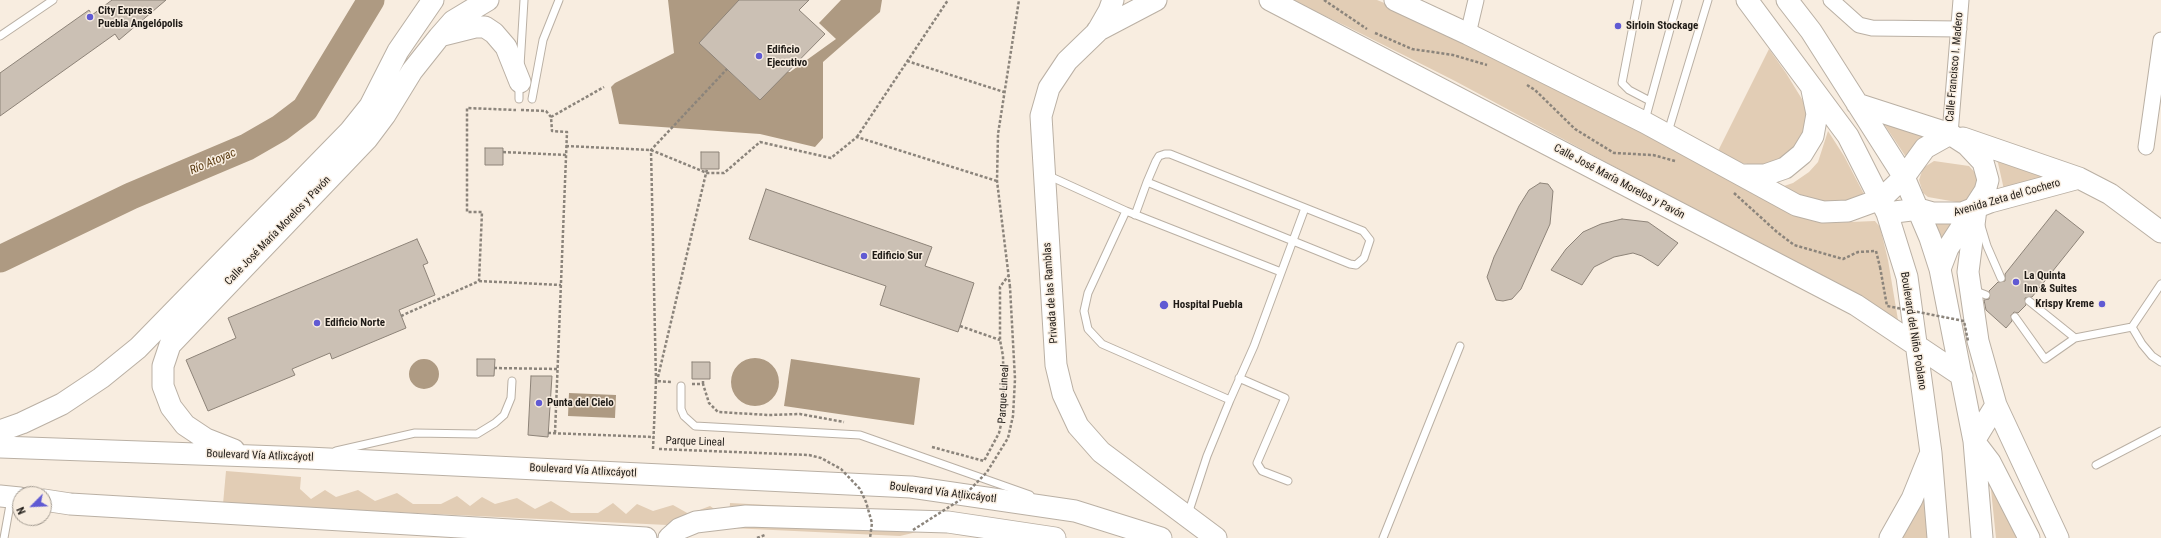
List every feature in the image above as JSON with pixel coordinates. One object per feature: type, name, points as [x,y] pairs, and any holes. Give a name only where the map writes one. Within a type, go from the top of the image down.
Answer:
[{"type":"street","name":"Calle José María Morelos y Pavón","points":[[0,431],[22,423],[62,404],[101,378],[138,348],[350,131],[370,106],[398,51],[433,0]]},
{"type":"street","name":"Calle José María Morelos y Pavón","points":[[248,455],[206,439],[185,425],[171,407],[163,386],[163,366],[170,345],[367,139],[385,115],[412,71],[453,21],[488,0]]},
{"type":"street","name":"Privada de las Ramblas","points":[[1113,0],[1109,11],[1096,32],[1067,61],[1049,88],[1042,116],[1044,174],[1056,365],[1064,394],[1078,426],[1101,452],[1216,538]]},
{"type":"street","points":[[1096,32],[1156,0]]},
{"type":"street","name":"Calle José María Morelos y Pavón","points":[[1270,0],[1856,305],[1962,376]]},
{"type":"street","points":[[1395,0],[1468,34],[1667,134],[1737,182],[1796,205],[1823,212],[1848,211],[1884,206],[1925,148],[1950,134],[1976,153],[1987,172],[1988,180],[1986,191],[1948,248],[1940,270]]},
{"type":"street","points":[[1468,34],[1476,0]]},
{"type":"street","name":"Boulevard del Niño Poblano","points":[[1747,0],[1848,136],[1884,206],[1907,277],[1930,453],[1938,538]]},
{"type":"street","points":[[1787,0],[1811,31],[1904,177],[1919,209],[1940,270],[1962,376],[1974,441],[1982,538]]},
{"type":"street","points":[[1831,0],[1859,25],[1872,28],[1959,29]]},
{"type":"street","name":"Calle Francisco I. Madero","points":[[1950,134],[1961,0]]},
{"type":"street","points":[[439,37],[475,27],[485,27],[494,33],[506,47],[519,90]]},
{"type":"street","points":[[2146,147],[2161,40]]},
{"type":"street","points":[[1737,182],[1785,168],[1802,154],[1813,136],[1817,114],[1813,93],[1803,74]]},
{"type":"street","name":"Avenida Zeta del Cochero","points":[[1857,104],[2079,178],[2110,194],[2161,232]]},
{"type":"street","name":"Avenida Zeta del Cochero","points":[[1884,206],[1919,209],[1947,214],[1976,208],[1990,202],[2079,178]]},
{"type":"street","points":[[1976,208],[1969,259],[1978,292],[1978,341],[1996,405],[2058,538]]},
{"type":"street","points":[[1974,441],[1996,405]]},
{"type":"street","points":[[1974,441],[1990,462],[2029,538]]},
{"type":"street","name":"Boulevard Vía Atlixcáyotl","points":[[0,448],[248,455],[911,487],[1075,512],[1161,538]]},
{"type":"street","points":[[1890,538],[1912,499],[1930,453]]},
{"type":"street","points":[[52,501],[70,504],[646,538]]},
{"type":"street","points":[[669,538],[679,529],[696,522],[746,516],[948,522],[1055,538]]},
{"type":"street","points":[[474,528],[499,538]]},
{"type":"lane","points":[[0,36],[53,0]]},
{"type":"lane","points":[[519,90],[524,0]]},
{"type":"lane","points":[[532,99],[543,40],[559,0]]},
{"type":"lane","points":[[1638,0],[1622,83],[1628,90],[1650,101]]},
{"type":"lane","points":[[1644,122],[1678,0]]},
{"type":"lane","points":[[1667,134],[1708,0]]},
{"type":"lane","points":[[1135,214],[1147,182],[1159,156],[1170,154],[1363,231],[1370,240],[1369,246],[1364,258],[1356,265],[1147,182]]},
{"type":"lane","points":[[1044,174],[1126,211],[1281,272]]},
{"type":"lane","points":[[1187,517],[1207,456],[1254,346],[1305,208]]},
{"type":"lane","points":[[1976,208],[1987,246],[2001,278]]},
{"type":"lane","points":[[1126,211],[1088,293],[1084,311],[1088,329],[1102,344],[1230,400]]},
{"type":"lane","points":[[2015,317],[2045,359],[2075,338],[2132,327],[2159,290],[2161,284]]},
{"type":"lane","points":[[2028,301],[2075,338]]},
{"type":"lane","points":[[2132,327],[2142,344],[2152,356],[2161,362]]},
{"type":"lane","points":[[1383,538],[1460,346]]},
{"type":"lane","points":[[1240,378],[1285,398],[1257,463],[1262,471],[1288,482]]},
{"type":"lane","points":[[308,458],[415,433],[477,434],[496,423],[504,415],[511,398],[512,381]]},
{"type":"lane","points":[[684,385],[681,409],[684,416],[695,426],[703,428],[860,436],[1075,512]]},
{"type":"lane","points":[[2096,465],[2161,431]]},
{"type":"lane","points":[[4,538],[10,497]]},
{"type":"path","points":[[566,146],[651,150],[707,173],[724,173],[760,142],[831,158],[857,137],[948,0]]},
{"type":"path","name":"Parque Lineal","points":[[913,530],[960,500],[987,472],[1008,438],[1013,416],[1016,380],[1010,287],[997,181],[998,134],[1019,0]]},
{"type":"path","points":[[1324,0],[1368,30],[1412,49],[1453,55],[1490,66]]},
{"type":"path","points":[[907,62],[1004,92]]},
{"type":"path","points":[[653,448],[656,381],[651,150],[726,69]]},
{"type":"path","points":[[1523,83],[1535,90],[1574,129],[1614,153],[1653,155],[1681,162]]},
{"type":"path","points":[[552,116],[604,87]]},
{"type":"path","points":[[480,281],[482,212],[467,212],[468,108],[546,111],[552,116]]},
{"type":"path","points":[[552,116],[552,131],[567,132],[557,369],[556,433]]},
{"type":"path","points":[[857,137],[997,181]]},
{"type":"path","points":[[503,152],[566,155]]},
{"type":"path","points":[[656,381],[707,169]]},
{"type":"path","points":[[1737,182],[1777,232],[1794,245],[1843,259],[1858,252],[1876,251],[1887,306],[1964,321],[1968,341]]},
{"type":"path","points":[[924,445],[984,461],[1000,433],[1004,412],[1003,356],[1000,340],[1000,287],[1009,276]]},
{"type":"path","points":[[401,316],[480,281],[561,285]]},
{"type":"path","points":[[960,326],[1000,340]]},
{"type":"path","points":[[494,368],[557,369]]},
{"type":"path","points":[[703,379],[709,404],[718,412],[769,415],[800,414],[848,423]]},
{"type":"path","points":[[656,381],[672,382]]},
{"type":"path","points":[[684,385],[703,384]]},
{"type":"path","points":[[548,433],[654,437]]},
{"type":"path","name":"Parque Lineal","points":[[659,449],[809,455],[821,458],[841,469],[860,489],[866,502],[872,523],[870,538]]},
{"type":"shaded area","points":[[668,0],[765,0],[713,56],[760,100],[786,72],[790,72],[836,39],[819,23],[841,0],[882,0],[880,12],[823,62],[823,138],[815,147],[760,134],[619,124],[611,87],[615,83],[674,53]]},
{"type":"shaded area","points":[[1291,0],[1377,0],[1466,42],[1627,123],[1803,218],[1825,223],[1875,221],[1880,227],[1888,260],[1899,326],[1867,301],[1821,275],[1641,181],[1455,81]]},
{"type":"shaded area","points":[[1769,49],[1808,109],[1810,126],[1795,152],[1764,167],[1742,163],[1718,151]]},
{"type":"shaded area","points":[[1878,115],[1925,133],[1926,140],[1908,160]]},
{"type":"shaded area","points":[[1828,131],[1844,156],[1867,200],[1857,204],[1805,201],[1781,187],[1793,183],[1809,172],[1818,162]]},
{"type":"shaded area","points":[[1988,151],[2064,178],[2005,194],[1998,163]]},
{"type":"shaded area","points":[[1934,161],[1969,166],[1978,176],[1977,194],[1962,203],[1928,197],[1923,193],[1919,180],[1923,168]]},
{"type":"shaded area","points":[[1929,214],[1957,221],[1939,249]]},
{"type":"shaded area","points":[[750,358],[760,358],[769,362],[775,368],[778,373],[778,391],[769,402],[760,406],[750,406],[741,402],[735,396],[731,387],[731,377],[735,368],[741,362]]},
{"type":"shaded area","points":[[424,359],[435,363],[439,374],[435,385],[424,389],[413,385],[409,374],[413,363]]},
{"type":"shaded area","points":[[791,359],[920,378],[914,425],[784,406]]},
{"type":"shaded area","points":[[569,393],[616,395],[615,418],[568,416]]},
{"type":"shaded area","points":[[226,471],[301,477],[300,489],[311,499],[325,490],[336,497],[358,490],[375,501],[397,493],[413,504],[441,504],[457,496],[470,506],[482,497],[495,504],[517,498],[535,509],[551,501],[571,513],[598,513],[613,503],[626,514],[637,504],[653,511],[673,505],[689,514],[710,506],[729,519],[730,503],[921,513],[925,530],[900,536],[223,504]]},
{"type":"shaded area","points":[[1990,480],[2021,538],[1996,538]]},
{"type":"shaded area","points":[[1924,483],[1929,538],[1900,538]]},
{"type":"building","points":[[112,0],[166,0],[119,40],[115,34],[0,116],[0,73],[89,10],[92,15]]},
{"type":"building","name":"Edificio Ejecutivo","points":[[739,0],[809,0],[799,10],[825,34],[760,100],[699,43]]},
{"type":"building","points":[[485,148],[503,148],[503,165],[485,165]]},
{"type":"building","points":[[701,152],[719,152],[719,169],[701,169]]},
{"type":"building","points":[[1540,183],[1548,184],[1553,191],[1550,224],[1521,289],[1512,299],[1503,301],[1496,300],[1487,277],[1494,257],[1519,206],[1529,190]]},
{"type":"building","name":"Edificio Sur","points":[[766,189],[932,247],[925,266],[974,283],[958,332],[880,305],[886,286],[749,239]]},
{"type":"building","points":[[2056,210],[2084,232],[2032,297],[2025,298],[2026,305],[2018,313],[2014,312],[2011,315],[2012,321],[2006,328],[1986,310],[1984,300],[1989,299],[1989,291],[1998,282],[2005,281],[2005,274]]},
{"type":"building","points":[[1622,219],[1648,222],[1678,243],[1658,266],[1642,256],[1633,253],[1614,257],[1594,267],[1582,285],[1551,270],[1566,249],[1583,232],[1601,224]]},
{"type":"building","name":"Edificio Norte","points":[[417,239],[428,263],[423,265],[435,295],[399,310],[406,328],[332,359],[330,353],[292,369],[295,375],[208,411],[186,360],[236,338],[228,318]]},
{"type":"building","points":[[477,359],[495,359],[494,376],[477,376]]},
{"type":"building","points":[[692,362],[710,362],[710,379],[692,379]]},
{"type":"building","points":[[531,376],[552,376],[548,437],[528,435]]},
{"type":"waterway","name":"Río Atoyac","points":[[0,259],[131,196],[247,147],[280,128],[305,109],[371,0]]},
{"type":"place","name":"City Express Puebla Angelópolis","points":[[90,17]]},
{"type":"place","name":"Sirloin Stockage","points":[[1618,26]]},
{"type":"place","name":"Edificio Ejecutivo","points":[[759,56]]},
{"type":"place","name":"Edificio Sur","points":[[864,256]]},
{"type":"place","name":"La Quinta Inn & Suites","points":[[2016,282]]},
{"type":"place","name":"Krispy Kreme","points":[[2102,304]]},
{"type":"place","name":"Hospital Puebla","points":[[1164,305]]},
{"type":"place","name":"Edificio Norte","points":[[317,323]]},
{"type":"place","name":"Punta del Cielo","points":[[539,403]]}]
